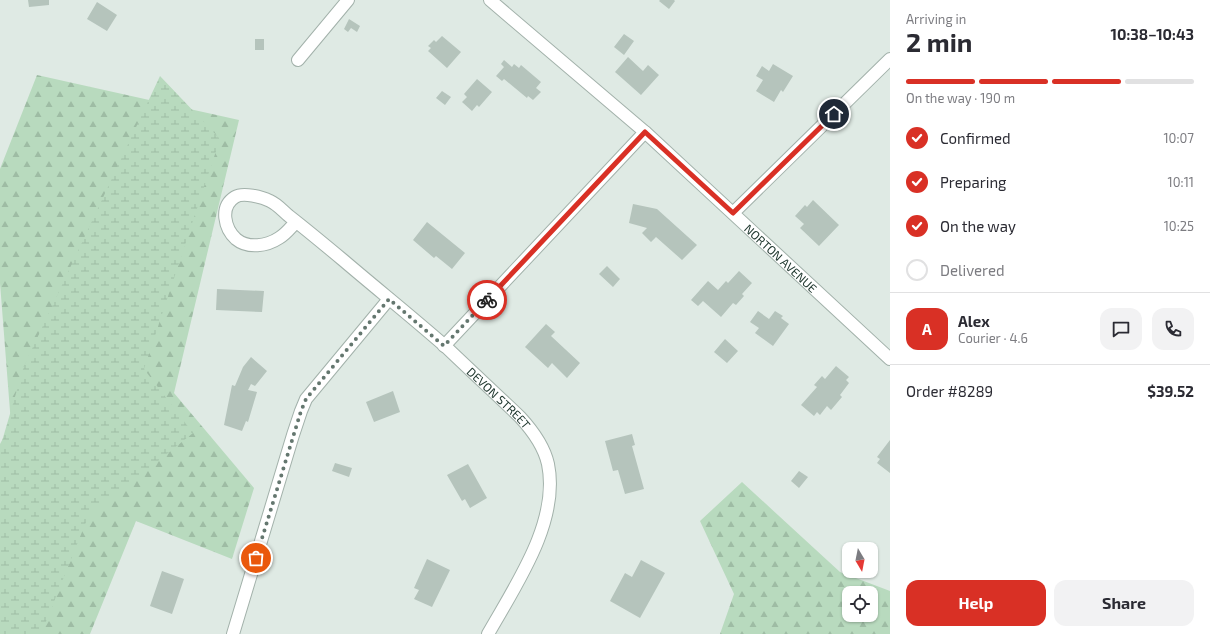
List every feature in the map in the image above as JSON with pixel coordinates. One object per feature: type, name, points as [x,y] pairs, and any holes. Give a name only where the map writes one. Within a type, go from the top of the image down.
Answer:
[{"type":"street","points":[[298,60],[348,0]]},
{"type":"street","name":"NORTON AVENUE","points":[[490,0],[645,132],[890,359]]},
{"type":"street","points":[[733,213],[890,59]]},
{"type":"street","points":[[444,346],[645,132]]},
{"type":"street","name":"DEVON STREET","points":[[296,222],[278,239],[267,244],[256,246],[239,241],[229,230],[225,217],[226,210],[236,196],[246,194],[270,201],[296,222],[389,299],[444,346],[520,417],[543,450],[548,463],[550,478],[544,523],[533,553],[488,634]]},
{"type":"street","points":[[233,634],[295,429],[306,399],[389,299]]},
{"type":"green space","points":[[37,75],[239,120],[174,393],[254,488],[232,559],[136,521],[90,634],[0,634],[0,444],[11,424],[0,283],[0,169]]},
{"type":"green space","points":[[160,76],[220,139],[144,369],[193,433],[88,517],[41,634],[0,634],[0,448],[24,366]]},
{"type":"green space","points":[[742,482],[842,573],[842,578],[856,578],[877,586],[842,586],[842,622],[878,622],[878,586],[890,591],[890,634],[720,634],[734,594],[700,521]]},
{"type":"building","points":[[28,0],[49,0],[49,5],[29,7]]},
{"type":"building","points":[[659,1],[675,1],[669,9]]},
{"type":"building","points":[[97,2],[117,15],[107,31],[87,19]]},
{"type":"building","points":[[349,19],[360,26],[357,32],[351,28],[348,32],[344,29]]},
{"type":"building","points":[[624,34],[634,41],[624,55],[614,47]]},
{"type":"building","points":[[442,36],[461,52],[447,68],[428,51],[431,48],[428,46],[434,40],[436,42]]},
{"type":"building","points":[[255,39],[264,39],[264,50],[255,50]]},
{"type":"building","points":[[628,57],[643,71],[648,65],[659,75],[641,95],[615,72]]},
{"type":"building","points":[[504,60],[512,67],[514,64],[519,68],[521,65],[541,82],[536,88],[541,92],[533,100],[528,96],[527,98],[504,79],[502,81],[496,76],[504,67],[501,64]]},
{"type":"building","points":[[773,64],[793,76],[783,92],[781,90],[774,102],[756,91],[763,80],[756,76],[762,66],[769,71]]},
{"type":"building","points":[[477,79],[492,92],[479,107],[477,105],[472,111],[462,102],[467,97],[464,94]]},
{"type":"building","points":[[442,91],[451,97],[445,105],[436,98]]},
{"type":"building","points":[[813,200],[839,225],[819,246],[800,228],[804,224],[795,216],[805,205],[807,207]]},
{"type":"building","points":[[633,204],[657,209],[697,245],[682,260],[656,237],[651,242],[642,233],[647,228],[629,223]]},
{"type":"building","points":[[427,222],[465,253],[452,269],[436,256],[434,258],[413,240]]},
{"type":"building","points":[[607,266],[620,279],[613,287],[599,274]]},
{"type":"building","points":[[739,271],[752,283],[742,294],[744,296],[736,305],[733,303],[721,317],[703,301],[698,306],[691,300],[708,281],[718,290],[726,281],[728,283]]},
{"type":"building","points":[[217,289],[264,291],[262,312],[216,310]]},
{"type":"building","points":[[758,311],[769,319],[775,311],[783,316],[781,318],[789,324],[773,346],[755,333],[759,328],[750,322]]},
{"type":"building","points":[[546,324],[555,332],[551,336],[580,363],[567,378],[552,363],[548,368],[525,347]]},
{"type":"building","points":[[725,339],[738,351],[727,363],[714,352]]},
{"type":"building","points":[[251,357],[267,371],[255,386],[251,384],[248,390],[257,392],[248,422],[246,421],[242,431],[224,425],[232,385],[235,386],[243,367]]},
{"type":"building","points":[[836,366],[849,377],[846,380],[849,383],[840,395],[842,397],[831,410],[827,406],[820,415],[817,412],[814,416],[801,405],[817,387],[814,385],[822,376],[825,379]]},
{"type":"building","points":[[393,391],[400,412],[374,422],[366,402]]},
{"type":"building","points":[[632,434],[635,445],[632,446],[644,489],[625,494],[618,470],[613,471],[605,441]]},
{"type":"building","points":[[890,440],[890,473],[877,463],[880,459],[877,457]]},
{"type":"building","points":[[335,463],[352,468],[349,477],[332,471]]},
{"type":"building","points":[[468,464],[487,498],[470,508],[465,499],[462,501],[447,475]]},
{"type":"building","points":[[799,471],[808,477],[799,488],[791,481]]},
{"type":"building","points":[[427,559],[450,570],[432,607],[414,599],[419,590],[414,588]]},
{"type":"building","points":[[641,560],[665,573],[640,618],[610,601],[625,573],[632,577]]},
{"type":"building","points":[[162,571],[184,579],[172,614],[150,606]]},
{"type":"way so far","points":[[256,558],[306,399],[389,299],[444,346],[487,300]]},
{"type":"route","points":[[487,300],[645,132],[733,213],[834,114]]}]
